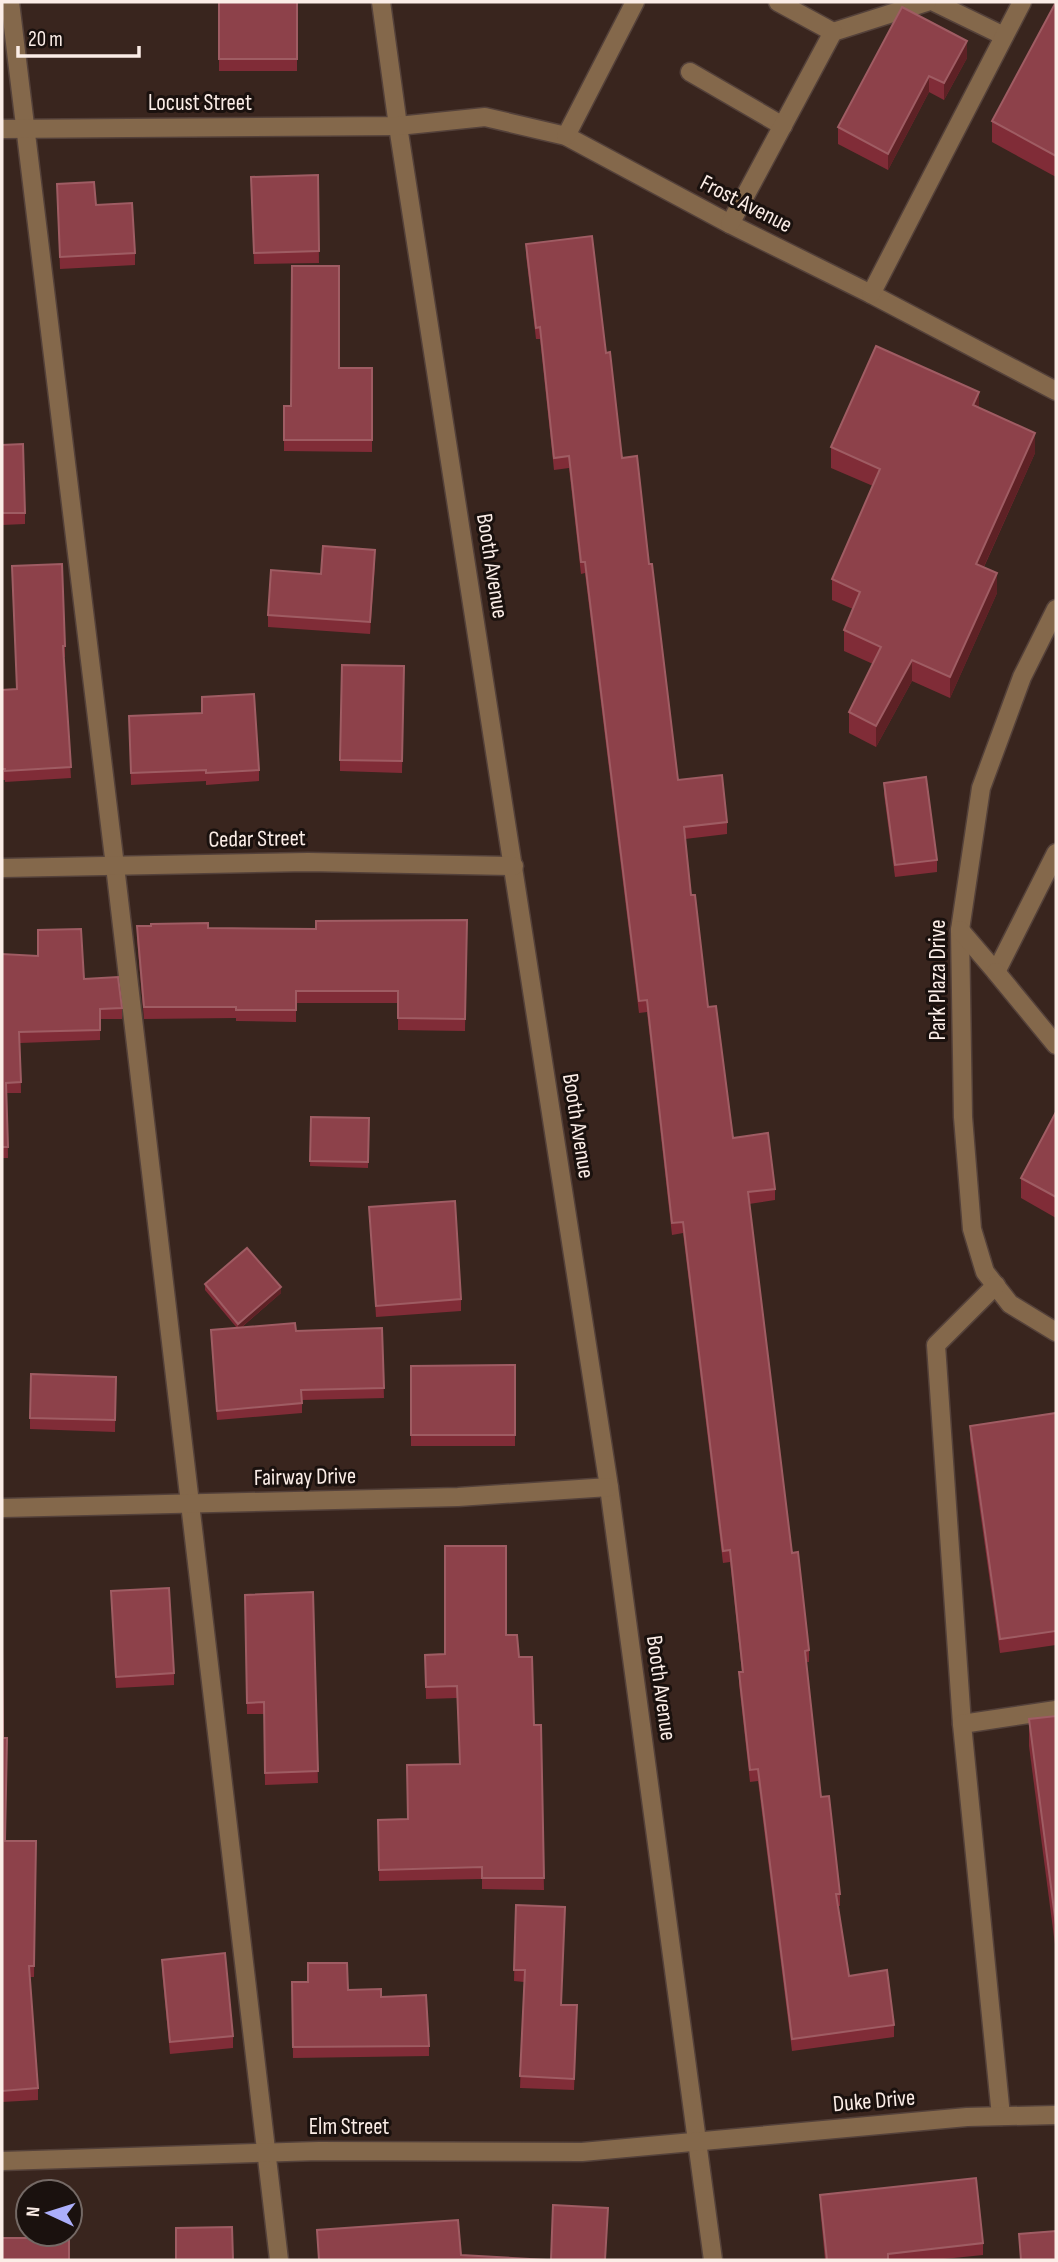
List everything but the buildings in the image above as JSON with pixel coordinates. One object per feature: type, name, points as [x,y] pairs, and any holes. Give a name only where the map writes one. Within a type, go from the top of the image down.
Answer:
[{"type":"street","points":[[10,2],[279,2260]]},
{"type":"street","name":"Booth Avenue","points":[[381,2],[398,127],[609,1487],[713,2260]]},
{"type":"street","points":[[566,136],[635,2]]},
{"type":"street","points":[[778,2],[834,32]]},
{"type":"street","points":[[730,224],[834,32],[927,2]]},
{"type":"street","points":[[934,2],[1004,36]]},
{"type":"street","points":[[871,293],[1022,2]]},
{"type":"street","points":[[690,72],[783,125]]},
{"type":"street","name":"Frost Avenue","points":[[398,127],[485,117],[566,136],[730,224],[871,293],[1056,391]]},
{"type":"street","name":"Locust Street","points":[[2,130],[398,127]]},
{"type":"street","name":"Park Plaza Drive","points":[[1056,609],[1022,677],[981,788],[960,930],[963,1117],[972,1229],[985,1272],[1010,1304],[1056,1332]]},
{"type":"street","points":[[996,972],[1056,853]]},
{"type":"street","name":"Cedar Street","points":[[2,868],[308,862],[514,866]]},
{"type":"street","points":[[960,930],[1056,1045]]},
{"type":"street","points":[[996,1285],[936,1345],[962,1724],[1001,2116]]},
{"type":"street","name":"Fairway Drive","points":[[2,1508],[458,1497],[609,1487]]},
{"type":"street","points":[[962,1724],[1056,1710]]},
{"type":"street","name":"Duke Drive","points":[[697,2142],[967,2117],[1056,2115]]},
{"type":"street","name":"Elm Street","points":[[2,2161],[265,2153],[582,2152],[697,2142]]}]
